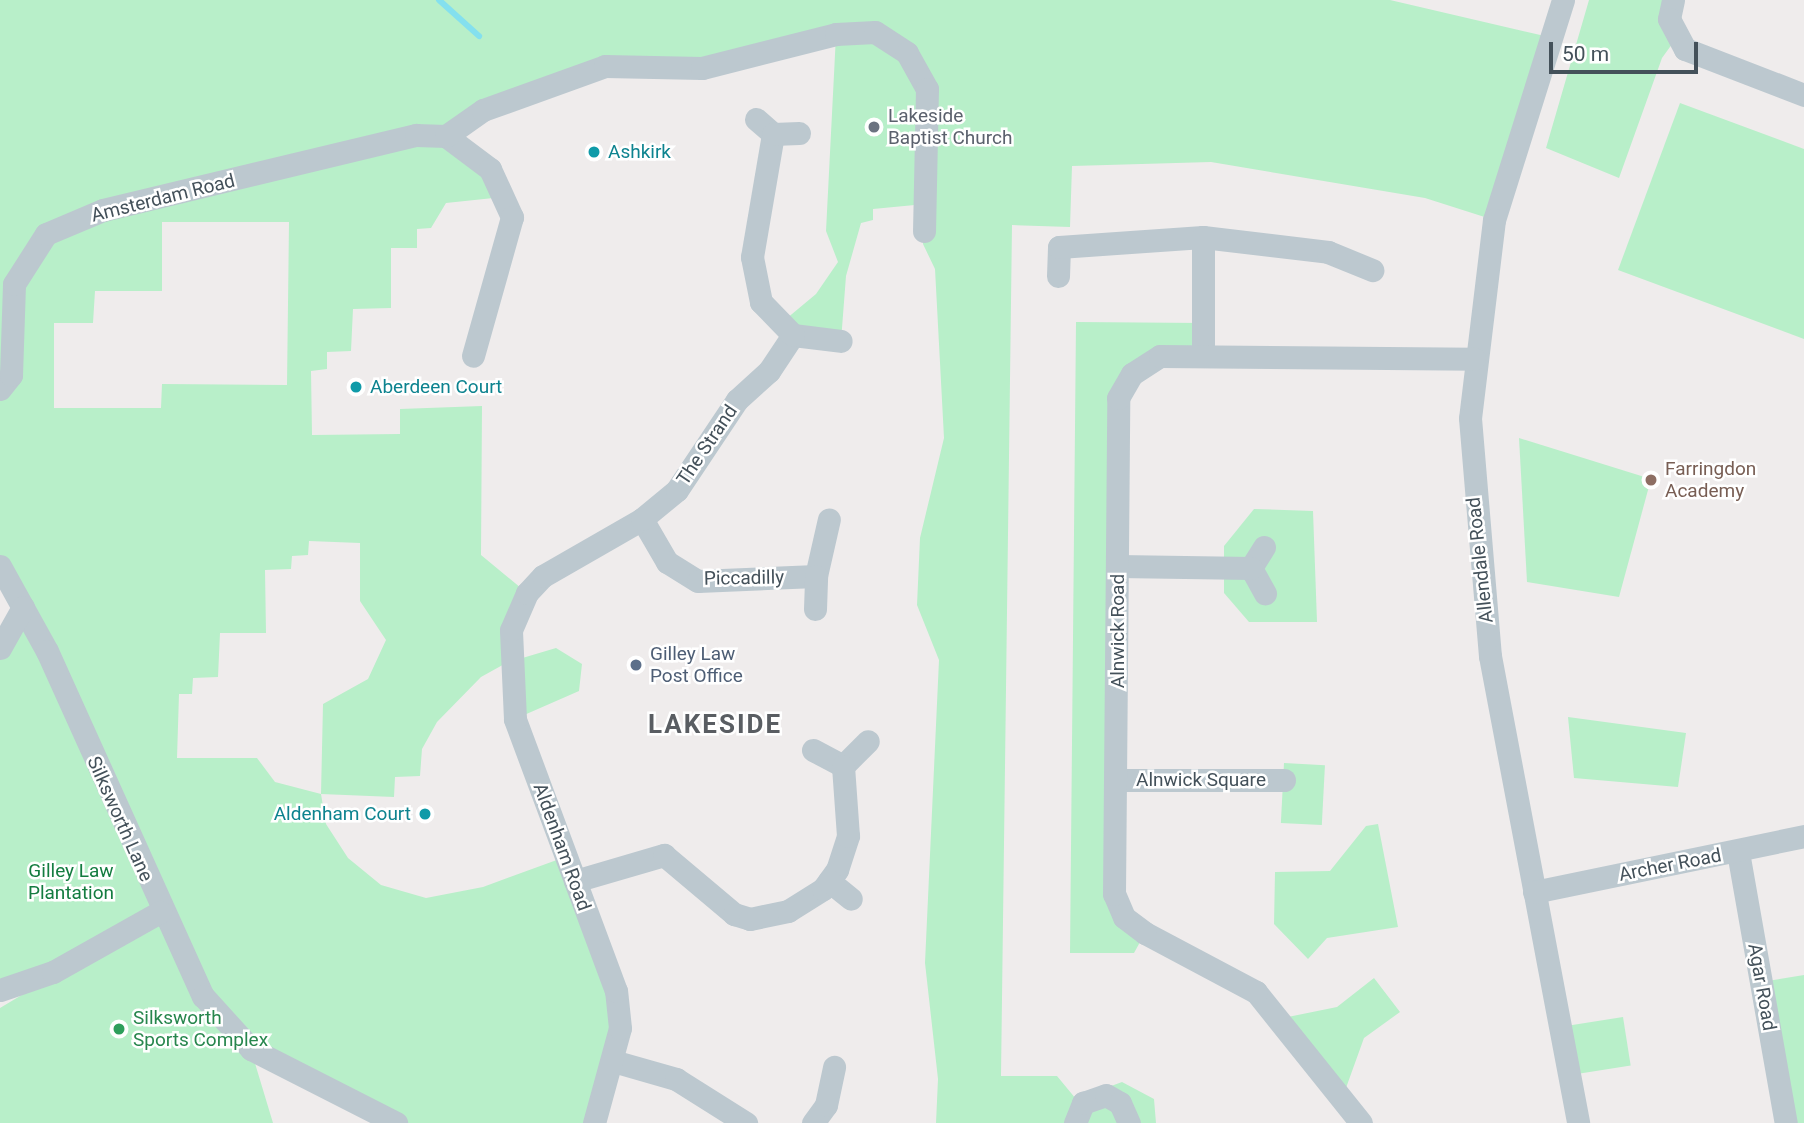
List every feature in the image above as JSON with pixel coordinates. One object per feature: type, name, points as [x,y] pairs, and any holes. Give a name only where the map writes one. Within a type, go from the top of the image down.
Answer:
[{"type":"street","name":"Allendale Road","points":[[1563,0],[1494,220],[1474,359],[1474,521],[1490,656],[1578,1123]]},
{"type":"street","points":[[1673,0],[1669,19],[1685,49],[1804,95]]},
{"type":"street","points":[[473,356],[512,217],[490,169],[446,136],[483,110],[605,66],[702,68],[836,34],[875,32],[907,53],[927,89],[924,231]]},
{"type":"street","points":[[799,133],[764,127],[752,279],[761,302],[793,335],[841,341]]},
{"type":"street","name":"Amsterdam Road","points":[[0,389],[11,375],[14,284],[46,234],[103,210],[416,135],[446,136]]},
{"type":"street","points":[[1203,237],[1203,355]]},
{"type":"street","points":[[1058,276],[1059,247],[1203,237],[1328,252],[1373,270]]},
{"type":"street","name":"The Strand","points":[[543,576],[642,519],[677,491],[737,400],[769,371],[793,335]]},
{"type":"street","name":"Alnwick Road","points":[[1361,1123],[1256,992],[1124,917],[1114,894],[1118,398],[1132,374],[1160,356],[1474,359]]},
{"type":"street","name":"Piccadilly","points":[[642,519],[667,562],[698,581],[816,576]]},
{"type":"street","points":[[815,609],[816,576],[830,519]]},
{"type":"street","points":[[1251,568],[1264,547]]},
{"type":"street","name":"Silksworth Lane","points":[[0,566],[23,607],[160,912],[203,996],[251,1049],[396,1123]]},
{"type":"street","points":[[1118,566],[1251,568]]},
{"type":"street","points":[[1251,568],[1265,593]]},
{"type":"street","name":"Aldenham Road","points":[[543,576],[527,593],[511,630],[511,689],[515,719],[616,991],[620,1028],[594,1123]]},
{"type":"street","points":[[0,648],[23,607]]},
{"type":"street","points":[[575,881],[664,855],[685,867],[720,907],[750,919],[788,911],[829,881],[848,836],[843,766],[868,741]]},
{"type":"street","points":[[813,750],[843,766]]},
{"type":"street","name":"Alnwick Square","points":[[1117,780],[1284,779]]},
{"type":"street","name":"Archer Road","points":[[1534,892],[1738,852],[1804,836]]},
{"type":"street","name":"Agar Road","points":[[1738,852],[1786,1123]]},
{"type":"street","points":[[829,881],[851,900]]},
{"type":"street","points":[[0,990],[53,972],[160,912]]},
{"type":"street","points":[[613,1061],[676,1079],[747,1123]]},
{"type":"street","points":[[817,1122],[834,1067]]},
{"type":"street","points":[[1074,1123],[1083,1103],[1106,1095],[1120,1102],[1129,1123]]},
{"type":"green space","name":"Gilley Law Plantation","points":[[0,0],[1390,0],[1549,37],[1494,220],[1425,198],[1211,162],[1072,166],[1070,227],[1012,225],[1001,1076],[1057,1076],[1076,1099],[1122,1082],[1154,1099],[1156,1123],[936,1123],[938,1079],[925,963],[939,660],[917,605],[920,538],[944,438],[935,269],[923,244],[925,204],[873,209],[873,220],[861,223],[846,276],[841,341],[780,324],[816,294],[838,262],[826,231],[836,35],[702,68],[605,66],[446,136],[503,197],[446,203],[431,228],[417,229],[417,248],[391,248],[391,308],[353,309],[351,351],[327,352],[327,369],[311,371],[312,435],[400,434],[400,409],[482,406],[481,555],[527,593],[509,662],[556,648],[582,664],[579,691],[515,719],[508,662],[481,677],[437,722],[422,749],[420,776],[395,777],[394,797],[321,794],[326,824],[348,858],[381,885],[426,898],[483,887],[565,857],[616,991],[594,1123],[396,1123],[251,1050],[273,1123],[0,1123],[0,1008],[132,929],[0,990],[0,648],[23,607],[0,566]],"holes":[[[162,222],[289,222],[287,385],[162,384],[161,408],[54,408],[54,323],[93,323],[95,291],[162,291]],[[309,541],[360,543],[360,601],[386,640],[368,679],[323,704],[321,794],[275,782],[257,758],[177,758],[179,694],[192,694],[193,678],[218,677],[220,633],[266,633],[265,570],[291,569],[292,556],[308,555]]]},
{"type":"green space","points":[[1589,0],[1673,0],[1675,40],[1662,58],[1619,178],[1546,148]]},
{"type":"green space","points":[[1680,103],[1804,149],[1804,339],[1618,270]]},
{"type":"green space","points":[[1076,322],[1203,323],[1203,355],[1160,356],[1118,398],[1114,894],[1145,933],[1134,953],[1070,953]]},
{"type":"green space","points":[[1519,438],[1651,479],[1619,597],[1527,582]]},
{"type":"green space","points":[[1254,509],[1313,511],[1317,622],[1249,622],[1224,593],[1224,546]]},
{"type":"green space","points":[[1568,717],[1686,733],[1678,787],[1574,778]]},
{"type":"green space","points":[[1284,763],[1325,765],[1322,825],[1281,823]]},
{"type":"green space","points":[[1378,824],[1398,927],[1327,938],[1308,959],[1274,924],[1275,872],[1330,871],[1366,826]]},
{"type":"green space","points":[[1804,975],[1804,1123],[1786,1123],[1761,982]]},
{"type":"green space","points":[[1374,978],[1400,1012],[1364,1038],[1342,1099],[1278,1019],[1337,1007]]},
{"type":"green space","points":[[1623,1017],[1631,1065],[1567,1075],[1560,1027]]},
{"type":"waterway","points":[[439,0],[479,36]]},
{"type":"place","name":"Lakeside Baptist Church","points":[[874,127]]},
{"type":"place","name":"Ashkirk","points":[[594,152]]},
{"type":"place","name":"Aberdeen Court","points":[[356,387]]},
{"type":"place","name":"Farringdon Academy","points":[[1651,480]]},
{"type":"place","name":"Gilley Law Post Office","points":[[636,665]]},
{"type":"place","name":"Aldenham Court","points":[[425,814]]},
{"type":"place","name":"Silksworth Sports Complex","points":[[119,1029]]},
{"type":"district","name":"LAKESIDE","points":[[715,725]]}]
